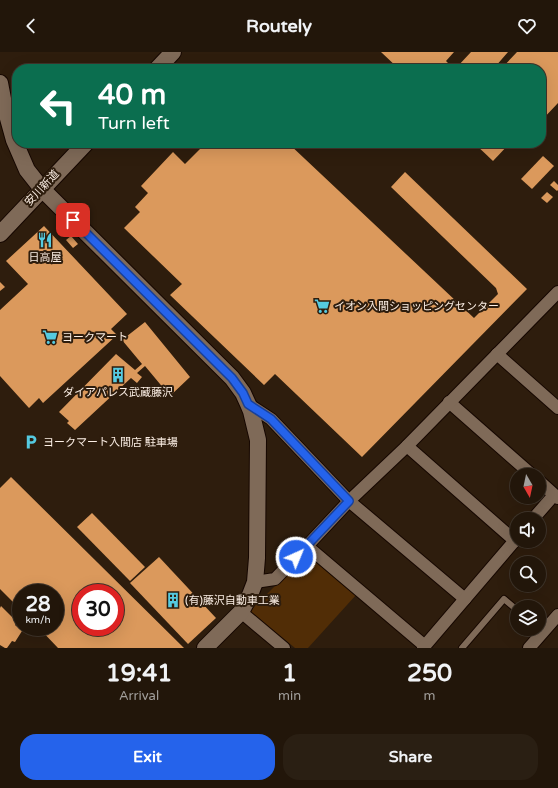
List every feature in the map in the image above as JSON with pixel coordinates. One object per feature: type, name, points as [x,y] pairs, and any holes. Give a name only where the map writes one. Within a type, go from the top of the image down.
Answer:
[{"type":"street","points":[[162,64],[173,52]]},
{"type":"street","points":[[1,97],[12,133]]},
{"type":"street","points":[[17,148],[27,170],[42,189],[232,378],[243,393],[251,411],[258,440],[257,558],[255,582],[241,612],[212,646]]},
{"type":"street","name":"安川新道","points":[[0,234],[81,148]]},
{"type":"street","points":[[255,582],[275,579],[349,501],[407,446],[558,292]]},
{"type":"street","points":[[497,354],[558,408]]},
{"type":"street","points":[[450,402],[524,468]]},
{"type":"street","points":[[248,404],[271,419],[349,501],[465,599]]},
{"type":"street","points":[[407,446],[510,535]]},
{"type":"street","points":[[540,512],[556,496],[546,487]]},
{"type":"street","points":[[307,546],[424,647],[510,547]]},
{"type":"street","points":[[241,612],[284,648]]},
{"type":"street","points":[[546,626],[558,615]]},
{"type":"street","points":[[529,648],[537,636]]},
{"type":"lane","points":[[462,648],[504,599],[510,604]]},
{"type":"shaded area","points":[[308,553],[356,595],[308,648],[295,648],[250,611]]},
{"type":"building","points":[[381,52],[454,52],[446,61],[449,64],[394,64]]},
{"type":"building","points":[[471,52],[508,52],[498,64],[460,64]]},
{"type":"building","points":[[517,52],[558,52],[558,103],[546,116],[546,64],[506,64]]},
{"type":"building","name":"イオン入間ショッピングセンター","points":[[201,148],[293,148],[474,318],[498,294],[496,288],[391,187],[405,172],[527,289],[362,457],[275,374],[264,385],[170,295],[182,284],[124,228],[140,212],[135,207],[148,193],[141,186],[173,152],[185,164]]},
{"type":"building","points":[[479,148],[505,148],[493,161]]},
{"type":"building","points":[[543,156],[554,166],[532,189],[521,179]]},
{"type":"building","points":[[554,181],[558,185],[557,191],[550,185]]},
{"type":"building","points":[[547,192],[553,197],[547,203],[541,198]]},
{"type":"building","points":[[44,226],[127,314],[111,329],[117,335],[43,403],[39,398],[29,408],[0,376],[0,310],[28,284],[6,261]]},
{"type":"building","points":[[71,236],[78,244],[73,248],[66,240]]},
{"type":"building","points":[[0,282],[5,287],[0,291]]},
{"type":"building","name":"ダイアパレス武蔵藤沢","points":[[145,322],[190,377],[170,396],[145,366],[137,373],[142,377],[137,383],[131,378],[75,430],[67,423],[69,421],[59,412],[116,354],[135,370],[142,364],[122,340]]},
{"type":"building","points":[[11,477],[119,584],[72,584],[72,636],[124,636],[124,589],[184,648],[58,648],[47,636],[64,636],[64,584],[12,584],[12,601],[0,589],[0,488]]},
{"type":"building","points":[[92,513],[145,567],[130,581],[77,527]]},
{"type":"building","name":"(有)藤沢自動車工業","points":[[159,557],[216,618],[188,644],[130,583]]},
{"type":"building","points":[[1,606],[12,617],[12,636],[19,636],[15,642],[12,641],[7,648],[0,645]]},
{"type":"place","name":"日高屋","points":[[45,240]]},
{"type":"place","name":"イオン入間ショッピングセンター","points":[[322,306]]},
{"type":"place","name":"ヨークマート","points":[[50,337]]},
{"type":"place","name":"ダイアパレス武蔵藤沢","points":[[118,375]]},
{"type":"place","name":"ヨークマート入間店 駐車場","points":[[31,442]]},
{"type":"place","name":"(有)藤沢自動車工業","points":[[173,600]]},
{"type":"route","points":[[73,220],[232,378],[243,393],[248,404],[271,419],[349,501],[296,557]]}]
